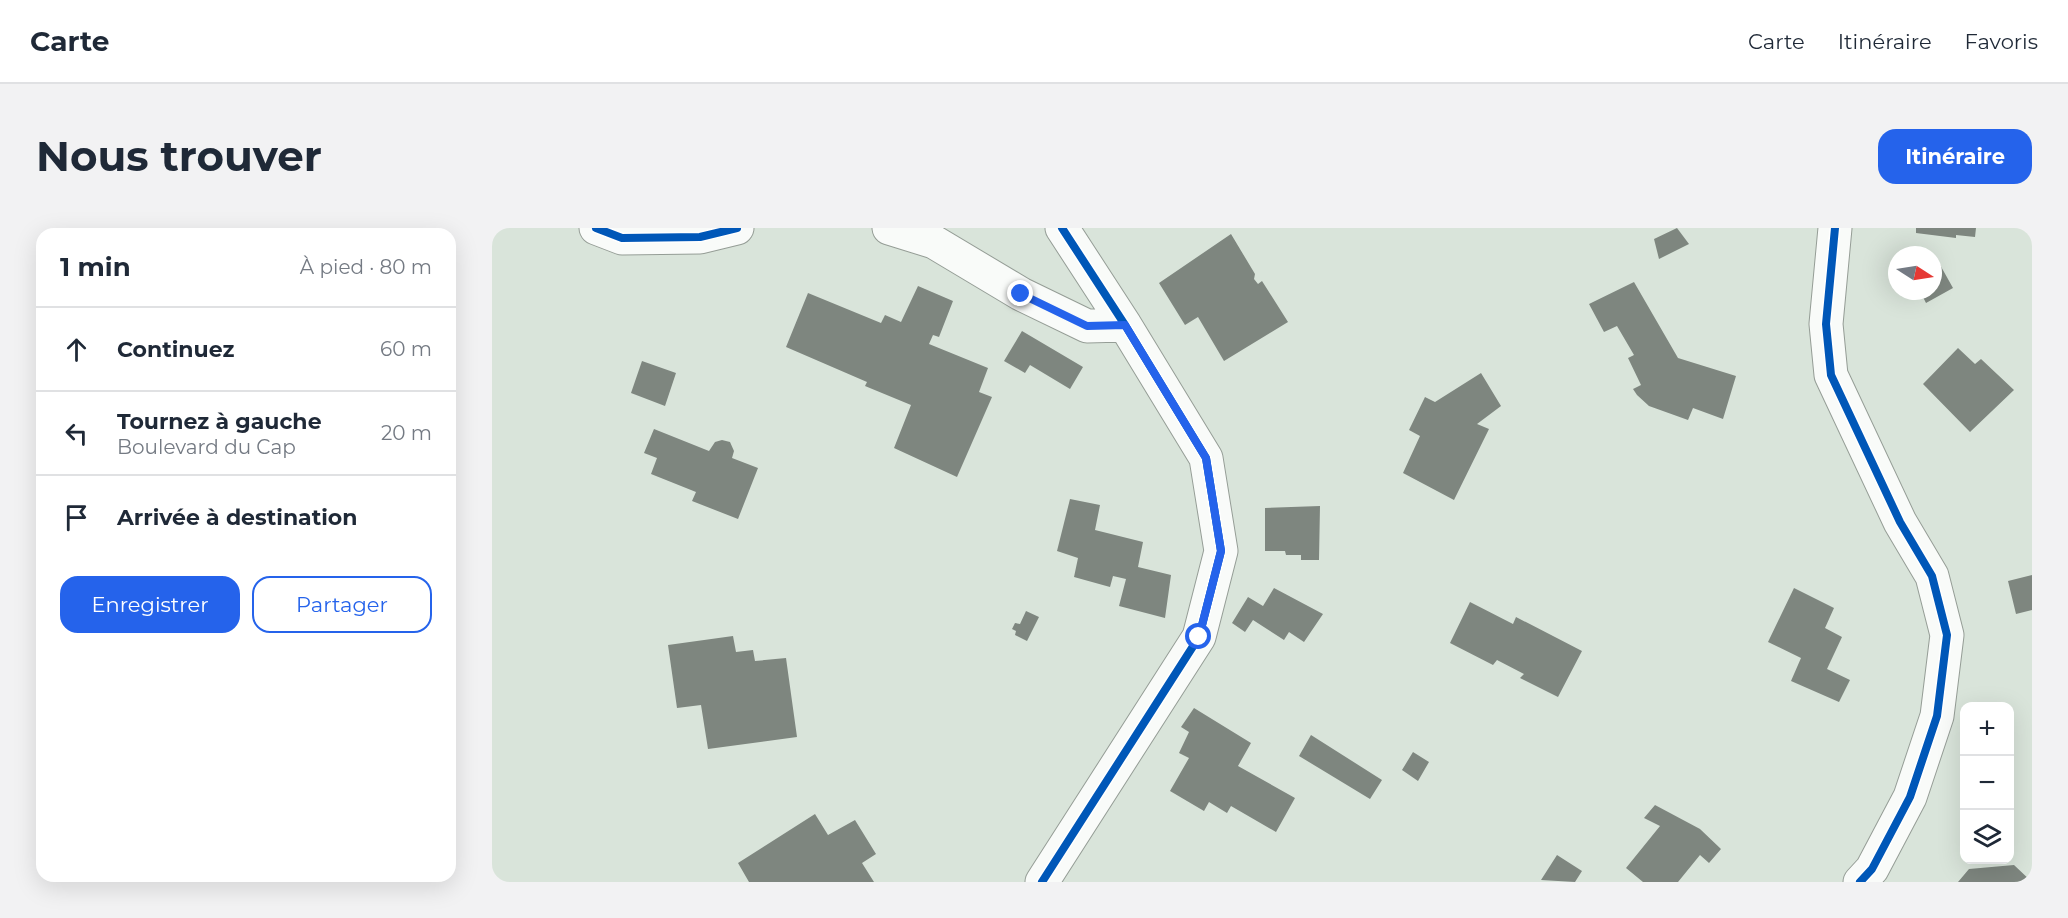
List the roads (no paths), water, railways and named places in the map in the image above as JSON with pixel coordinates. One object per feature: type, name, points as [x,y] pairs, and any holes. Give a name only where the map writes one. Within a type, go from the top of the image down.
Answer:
[{"type":"street","points":[[596,228],[622,238],[700,237],[737,228]]},
{"type":"street","points":[[889,228],[934,242],[1021,294],[1087,326],[1125,325]]},
{"type":"street","points":[[1042,882],[1199,637],[1221,551],[1206,458],[1125,325],[1062,228]]},
{"type":"street","points":[[1835,228],[1826,324],[1831,375],[1900,522],[1932,576],[1947,635],[1937,716],[1910,796],[1872,869],[1860,882]]}]
